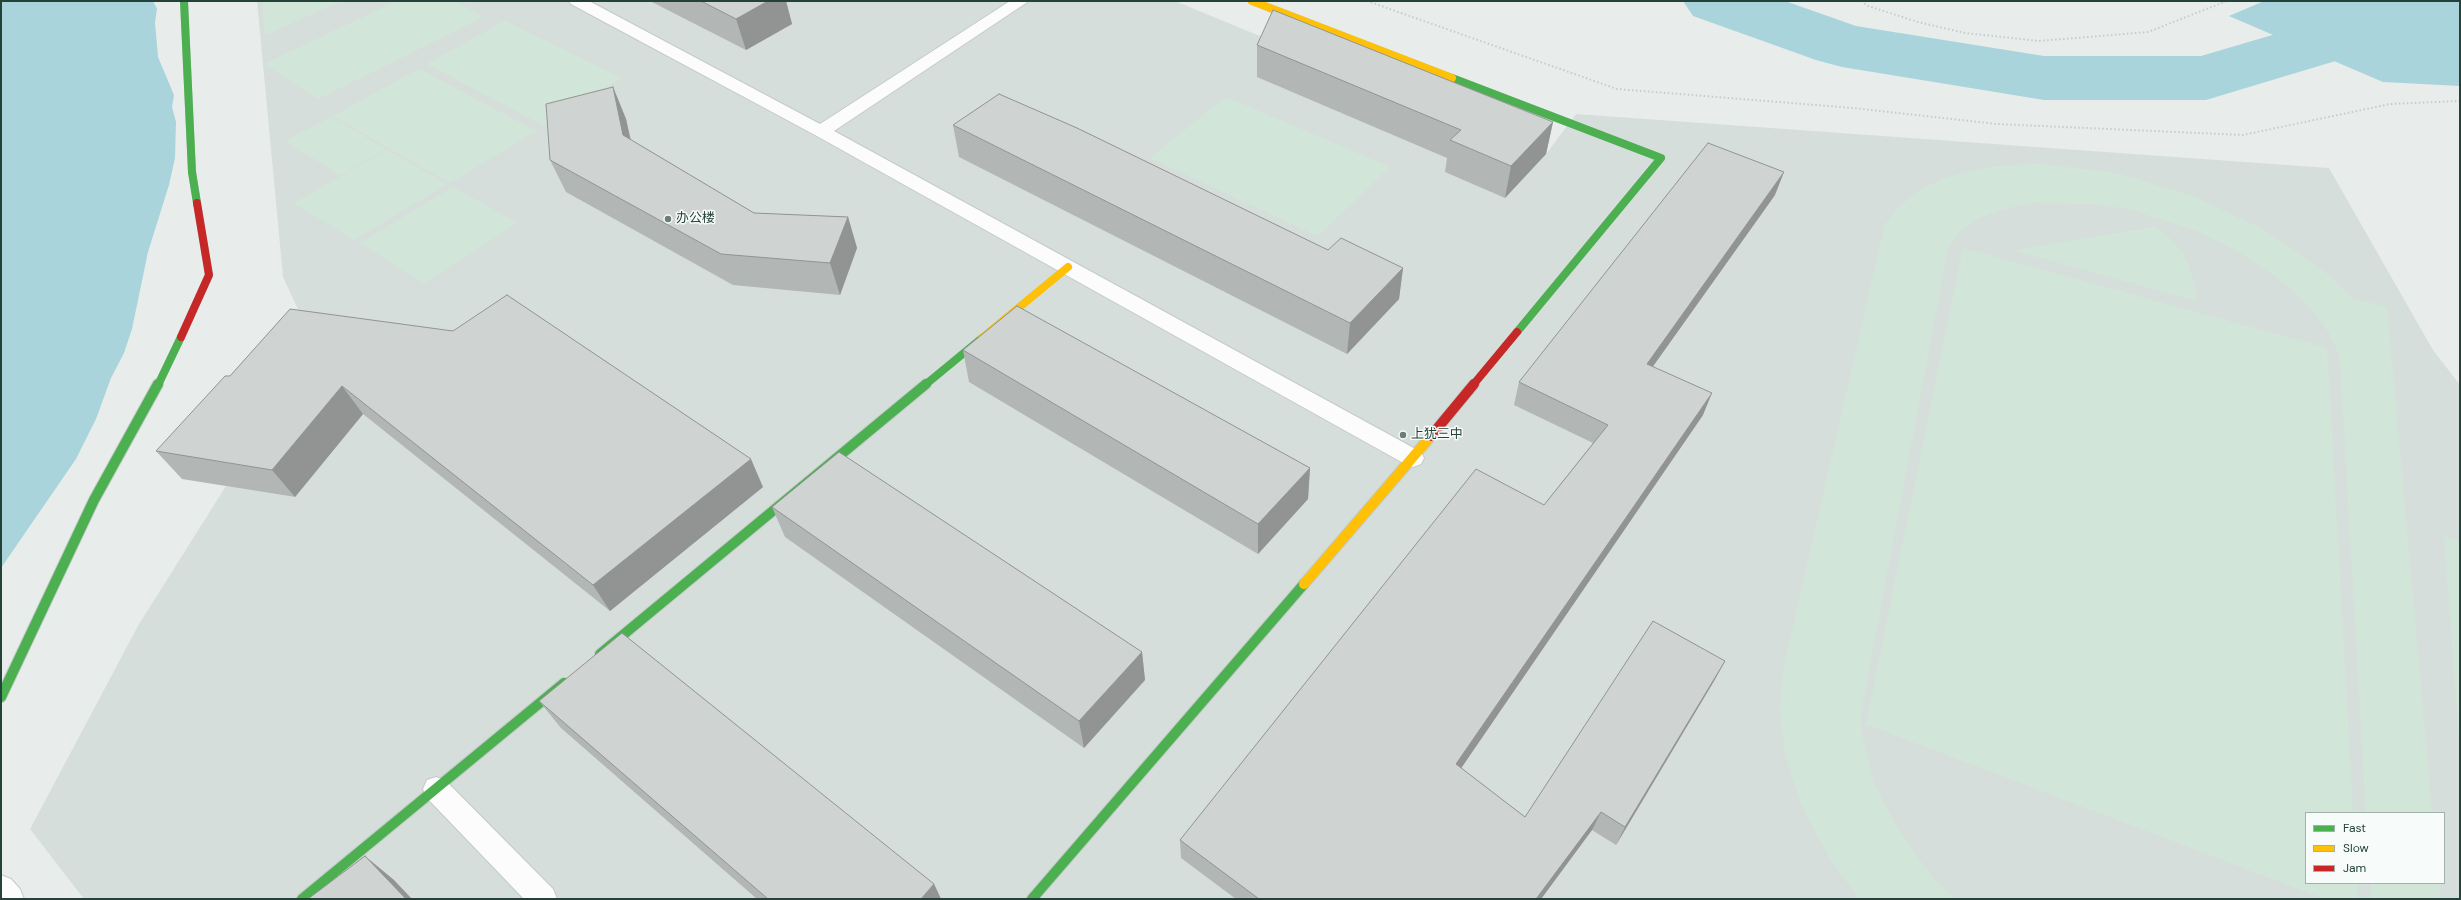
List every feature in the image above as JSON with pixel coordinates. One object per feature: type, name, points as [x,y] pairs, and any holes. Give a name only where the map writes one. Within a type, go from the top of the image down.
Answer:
[{"type":"street","points":[[1,697],[94,500],[170,363],[209,275],[192,172],[184,1]]},
{"type":"street","points":[[577,1],[821,131],[1413,458]]},
{"type":"street","points":[[821,131],[1021,1]]},
{"type":"street","points":[[1032,899],[1413,458],[1661,158],[1252,1]]},
{"type":"street","points":[[589,662],[1068,267]]},
{"type":"street","points":[[302,899],[571,678]]},
{"type":"street","points":[[436,789],[543,899]]},
{"type":"street","points":[[1,889],[10,899]]},
{"type":"path","points":[[1367,1],[1617,88],[1853,108],[1996,124],[2243,135],[2390,104],[2460,101]]},
{"type":"path","points":[[1861,1],[1868,6],[1918,22],[1965,34],[2039,41],[2148,32],[2227,1]]},
{"type":"shaded area","name":"上犹三中","points":[[257,1],[1175,1],[1546,154],[1576,114],[2329,168],[2433,350],[2460,385],[2460,899],[84,899],[30,829],[139,624],[226,486],[295,497],[311,337],[283,277]]},
{"type":"green space","points":[[262,1],[341,1],[265,35]]},
{"type":"green space","points":[[397,1],[455,1],[483,17],[318,99],[264,64]]},
{"type":"green space","points":[[505,21],[621,78],[543,125],[427,64]]},
{"type":"green space","points":[[419,69],[536,131],[450,183],[333,116]]},
{"type":"green space","points":[[1226,97],[1390,167],[1318,236],[1150,158]]},
{"type":"green space","points":[[331,117],[386,149],[340,175],[285,141]]},
{"type":"green space","points":[[387,150],[447,184],[354,240],[294,203]]},
{"type":"green space","points":[[2041,164],[2116,173],[2193,196],[2264,230],[2326,273],[2351,298],[2387,307],[2432,812],[2366,812],[2340,357],[2329,333],[2312,309],[2288,286],[2261,266],[2230,247],[2197,231],[2129,209],[2094,204],[2031,203],[2004,209],[1980,218],[1961,231],[1948,247],[1863,701],[1861,722],[1863,742],[1875,786],[1899,831],[1932,877],[1954,899],[1859,899],[1829,857],[1801,804],[1785,753],[1780,706],[1785,662],[1885,224],[1901,205],[1920,190],[1945,178],[1974,170],[2006,165]]},
{"type":"green space","points":[[453,187],[517,223],[424,283],[360,243]]},
{"type":"green space","points":[[2155,227],[2174,242],[2184,255],[2194,282],[2197,301],[2012,250]]},
{"type":"green space","points":[[1963,248],[2327,348],[2353,812],[2305,812],[2305,884],[2357,884],[2358,899],[2325,899],[1866,724]]},
{"type":"green space","points":[[2444,536],[2460,541],[2460,736],[2459,736]]},
{"type":"green space","points":[[2370,884],[2439,884],[2440,899],[2371,899]]},
{"type":"water","points":[[1,1],[153,1],[157,9],[155,22],[158,57],[174,95],[172,107],[176,122],[175,158],[169,185],[148,252],[132,329],[124,353],[111,378],[96,419],[76,459],[1,568]]},
{"type":"water","points":[[2264,1],[2460,1],[2460,86],[2383,82],[2229,16]]},
{"type":"building","points":[[701,1],[768,1],[736,19]]},
{"type":"building","points":[[1273,10],[1553,122],[1511,166],[1450,140],[1461,130],[1257,45]]},
{"type":"building","points":[[613,87],[623,135],[754,213],[848,217],[830,263],[721,254],[550,160],[546,104]]},
{"type":"building","points":[[999,94],[1077,128],[1328,250],[1341,238],[1403,268],[1350,323],[953,125]]},
{"type":"building","points":[[1708,143],[1784,172],[1647,364],[1712,393],[1456,764],[1525,817],[1653,621],[1725,661],[1625,827],[1601,812],[1536,899],[1259,899],[1180,840],[1476,469],[1544,505],[1608,425],[1519,382]]},
{"type":"building","points":[[507,295],[751,459],[593,585],[342,386],[272,470],[156,451],[225,376],[230,376],[290,309],[453,331]]},
{"type":"building","points":[[1017,306],[1310,468],[1258,524],[963,350]]},
{"type":"building","points":[[839,452],[1142,652],[1079,721],[772,507]]},
{"type":"building","points":[[622,633],[934,884],[921,899],[768,899],[539,701]]},
{"type":"building","points":[[365,856],[406,899],[308,899]]},
{"type":"waterway","points":[[1718,1],[1842,45],[2044,78],[2206,78],[2364,29],[2460,19]]},
{"type":"traffic: fast","points":[[184,1],[192,172],[197,203]]},
{"type":"traffic: fast","points":[[1452,78],[1661,158],[1517,332]]},
{"type":"traffic: fast","points":[[1,697],[94,500],[170,363],[181,337]]},
{"type":"traffic: fast","points":[[600,654],[982,338]]},
{"type":"traffic: fast","points":[[1032,899],[1304,584]]},
{"type":"traffic: fast","points":[[302,899],[564,683]]},
{"type":"traffic: slow","points":[[1252,1],[1452,78]]},
{"type":"traffic: slow","points":[[982,338],[1068,267]]},
{"type":"traffic: slow","points":[[1304,584],[1431,436]]},
{"type":"traffic: jam","points":[[181,337],[209,275],[197,203]]},
{"type":"traffic: jam","points":[[1431,436],[1517,332]]},
{"type":"place","name":"办公楼","points":[[668,219]]},
{"type":"place","name":"上犹三中","points":[[1403,435]]}]
